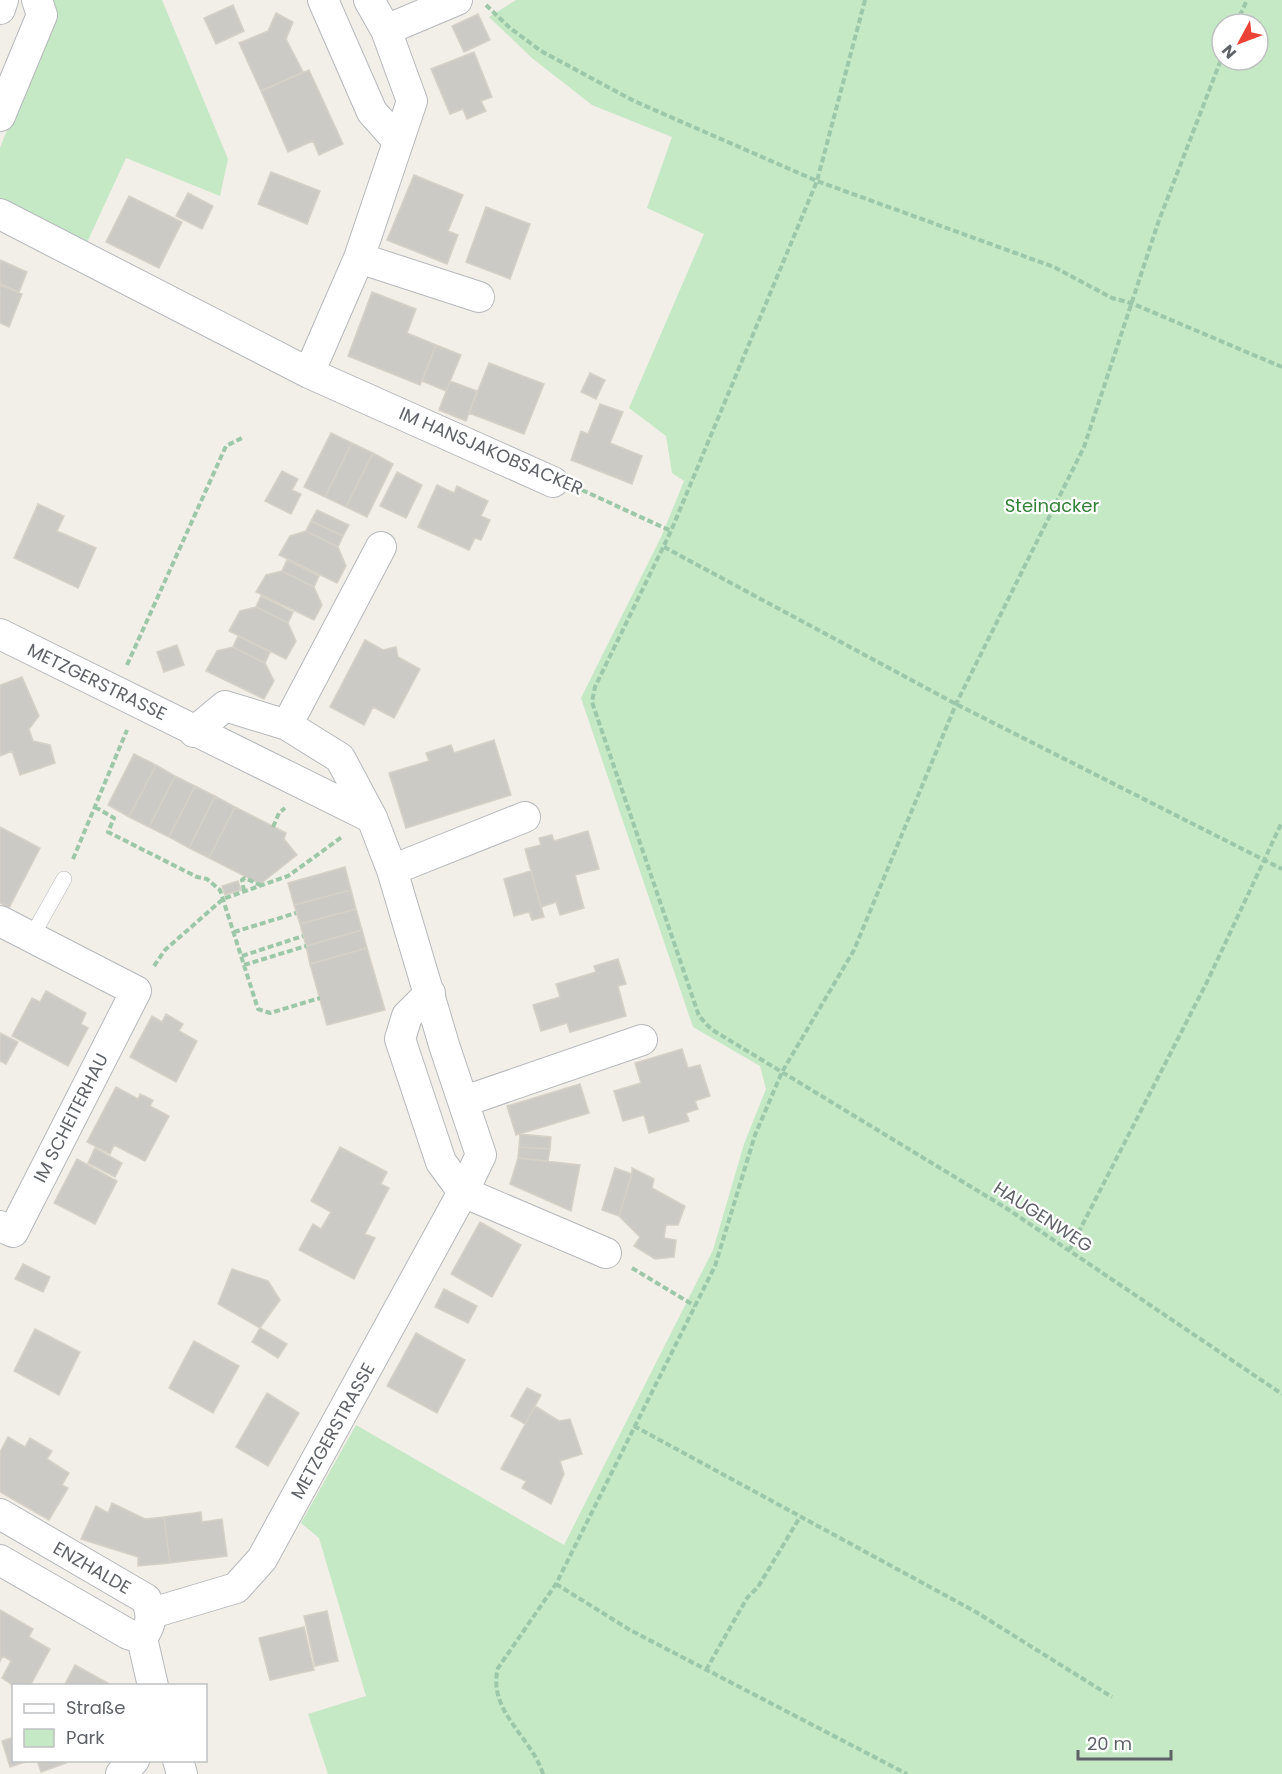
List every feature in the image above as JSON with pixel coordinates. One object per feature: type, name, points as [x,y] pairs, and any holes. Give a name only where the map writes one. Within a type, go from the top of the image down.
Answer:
[{"type":"street","points":[[0,9],[3,0]]},
{"type":"street","points":[[0,116],[42,15],[37,0]]},
{"type":"street","points":[[323,0],[372,112],[398,141]]},
{"type":"street","points":[[309,373],[359,258],[412,101],[386,30],[369,0]]},
{"type":"street","points":[[386,30],[457,0]]},
{"type":"street","name":"IM HANSJAKOBSACKER","points":[[0,214],[309,373],[553,482]]},
{"type":"street","points":[[359,258],[479,297]]},
{"type":"street","points":[[287,725],[381,547]]},
{"type":"street","name":"METZGERSTRASSE","points":[[0,634],[127,696],[194,732],[372,818]]},
{"type":"street","name":"METZGERSTRASSE","points":[[147,1626],[236,1588],[262,1558],[464,1192],[481,1155],[465,1101],[445,1048],[392,870],[372,818],[340,758],[287,725],[225,706],[194,732]]},
{"type":"street","points":[[392,870],[525,817]]},
{"type":"street","points":[[0,921],[136,991]]},
{"type":"street","name":"IM SCHEITERHAU","points":[[0,1226],[13,1232],[136,991]]},
{"type":"street","points":[[429,993],[407,1016],[399,1039],[441,1162],[464,1192],[606,1253]]},
{"type":"street","points":[[465,1101],[642,1040]]},
{"type":"street","name":"ENZHALDE","points":[[0,1514],[146,1599],[153,1684]]},
{"type":"street","points":[[0,1560],[128,1634],[147,1626]]},
{"type":"lane","points":[[32,936],[64,879]]},
{"type":"path","points":[[481,0],[510,28],[564,66],[681,123],[817,181],[1054,267],[1113,298],[1131,303],[1282,367]]},
{"type":"path","name":"HAUGENWEG","points":[[866,0],[817,181],[671,531],[595,687],[592,702],[699,1017],[711,1029],[1070,1250],[1282,1394]]},
{"type":"path","points":[[543,1774],[533,1750],[502,1708],[496,1694],[495,1681],[498,1668],[556,1584],[715,1266],[755,1135],[782,1072],[854,950],[956,704],[1084,447],[1158,223],[1216,72]]},
{"type":"path","points":[[64,879],[95,807],[127,696],[226,446],[242,438]]},
{"type":"path","name":"IM HANSJAKOBSACKER","points":[[553,482],[568,483],[671,531]]},
{"type":"path","points":[[664,547],[956,704],[1282,869]]},
{"type":"path","points":[[95,807],[114,818],[108,832],[196,877],[207,879],[220,890],[258,1009],[270,1013],[320,998]]},
{"type":"path","points":[[136,991],[165,950],[223,899],[288,876],[372,818]]},
{"type":"path","points":[[1070,1250],[1207,982],[1282,822]]},
{"type":"path","points":[[244,891],[242,880],[245,878],[261,885]]},
{"type":"path","points":[[234,932],[296,913]]},
{"type":"path","points":[[242,956],[303,936]]},
{"type":"path","points":[[244,965],[306,946]]},
{"type":"path","points":[[606,1253],[695,1306]]},
{"type":"path","points":[[634,1426],[976,1612],[1112,1697]]},
{"type":"path","points":[[706,1670],[747,1598],[758,1587],[800,1517]]},
{"type":"path","points":[[556,1584],[630,1630],[907,1774]]},
{"type":"green space","points":[[53,0],[162,0],[228,159],[220,196],[126,158],[84,249],[0,204],[0,148],[56,7]]},
{"type":"green space","name":"Steinacker","points":[[516,0],[1282,0],[1282,1774],[328,1774],[308,1714],[366,1696],[319,1538],[301,1523],[356,1425],[564,1545],[713,1250],[744,1144],[766,1089],[760,1066],[693,1027],[581,698],[662,535],[684,481],[672,473],[666,436],[629,408],[704,234],[647,208],[672,137],[592,105],[532,58],[489,17]]},
{"type":"building","points":[[233,5],[244,31],[216,44],[204,18]]},
{"type":"building","points":[[276,13],[293,22],[286,39],[303,72],[261,91],[239,43],[268,31]]},
{"type":"building","points":[[478,14],[490,40],[464,52],[452,26]]},
{"type":"building","points":[[474,52],[492,97],[481,101],[486,111],[467,119],[463,109],[450,114],[431,69]]},
{"type":"building","points":[[309,70],[343,144],[319,155],[313,141],[288,152],[261,91]]},
{"type":"building","points":[[271,172],[320,191],[307,224],[258,204]]},
{"type":"building","points":[[414,175],[463,195],[448,231],[458,235],[447,264],[387,240]]},
{"type":"building","points":[[188,193],[213,206],[202,229],[176,216]]},
{"type":"building","points":[[129,196],[182,222],[159,268],[106,242]]},
{"type":"building","points":[[486,207],[530,224],[510,279],[466,262]]},
{"type":"building","points":[[0,260],[27,272],[19,292],[0,284]]},
{"type":"building","points":[[0,285],[22,294],[9,327],[0,323]]},
{"type":"building","points":[[372,292],[416,309],[407,333],[436,345],[420,385],[348,356]]},
{"type":"building","points":[[436,345],[461,355],[446,391],[422,381]]},
{"type":"building","points":[[489,363],[544,384],[524,434],[469,413]]},
{"type":"building","points":[[590,373],[605,380],[596,399],[581,392]]},
{"type":"building","points":[[450,381],[477,391],[466,421],[439,410]]},
{"type":"building","points":[[600,404],[623,412],[610,443],[642,456],[632,484],[571,460],[581,431],[588,434]]},
{"type":"building","points":[[331,433],[352,443],[325,497],[304,487]]},
{"type":"building","points":[[352,443],[373,453],[346,507],[325,497]]},
{"type":"building","points":[[373,453],[393,464],[367,517],[346,507]]},
{"type":"building","points":[[282,471],[298,479],[292,490],[301,494],[291,514],[265,501]]},
{"type":"building","points":[[397,472],[422,485],[406,518],[380,506]]},
{"type":"building","points":[[437,485],[454,493],[457,486],[488,501],[481,516],[490,520],[481,540],[475,538],[469,550],[418,527]]},
{"type":"building","points":[[38,504],[64,516],[57,531],[96,548],[78,588],[14,558]]},
{"type":"building","points":[[317,510],[349,525],[343,536],[311,521]]},
{"type":"building","points":[[311,521],[343,536],[338,547],[306,531]]},
{"type":"building","points":[[306,531],[338,547],[346,566],[337,583],[279,555],[290,536]]},
{"type":"building","points":[[287,560],[319,576],[314,587],[282,571]]},
{"type":"building","points":[[282,571],[314,587],[322,605],[314,620],[256,592],[266,575]]},
{"type":"building","points":[[261,596],[293,612],[288,623],[256,607]]},
{"type":"building","points":[[256,607],[288,623],[296,641],[286,659],[229,631],[240,611]]},
{"type":"building","points":[[238,636],[270,652],[265,663],[233,647]]},
{"type":"building","points":[[365,640],[383,650],[396,647],[398,657],[420,669],[394,718],[373,707],[364,725],[330,707]]},
{"type":"building","points":[[177,645],[184,665],[164,672],[157,652]]},
{"type":"building","points":[[233,647],[265,663],[274,681],[264,699],[206,671],[217,651]]},
{"type":"building","points":[[22,677],[39,716],[29,729],[33,741],[50,745],[55,763],[20,775],[12,751],[0,756],[0,685]]},
{"type":"building","points":[[494,740],[511,795],[406,828],[389,773],[429,761],[426,753],[451,745],[454,753]]},
{"type":"building","points":[[134,754],[156,765],[129,817],[108,805]]},
{"type":"building","points":[[156,765],[175,776],[149,827],[129,817]]},
{"type":"building","points":[[175,776],[195,786],[169,837],[149,827]]},
{"type":"building","points":[[195,786],[215,796],[189,848],[169,837]]},
{"type":"building","points":[[215,796],[235,807],[209,858],[189,848]]},
{"type":"building","points":[[235,807],[286,833],[284,839],[297,855],[260,884],[209,858]]},
{"type":"building","points":[[0,827],[40,848],[9,908],[0,903]]},
{"type":"building","points":[[588,831],[599,869],[575,875],[584,908],[560,915],[556,902],[541,907],[525,849],[541,845],[539,838],[552,835],[554,841]]},
{"type":"building","points":[[345,867],[351,890],[294,905],[288,883]]},
{"type":"building","points":[[531,871],[544,917],[532,920],[529,912],[514,916],[504,879]]},
{"type":"building","points":[[238,881],[241,890],[225,895],[222,886]]},
{"type":"building","points":[[351,890],[356,909],[300,924],[294,905]]},
{"type":"building","points":[[356,909],[362,930],[306,946],[300,924]]},
{"type":"building","points":[[362,930],[367,948],[310,964],[306,946]]},
{"type":"building","points":[[367,948],[385,1010],[327,1025],[310,964]]},
{"type":"building","points":[[618,959],[626,984],[618,986],[626,1016],[570,1032],[567,1023],[541,1031],[533,1005],[560,997],[556,984],[596,972],[594,966]]},
{"type":"building","points":[[46,991],[86,1013],[81,1024],[88,1028],[68,1066],[12,1036],[32,998],[40,1002]]},
{"type":"building","points":[[166,1014],[183,1024],[179,1031],[197,1041],[176,1082],[130,1057],[152,1016],[162,1022]]},
{"type":"building","points":[[0,1033],[18,1042],[6,1064],[0,1061]]},
{"type":"building","points":[[682,1049],[688,1068],[700,1065],[710,1096],[695,1101],[698,1109],[686,1113],[689,1121],[649,1133],[644,1115],[623,1121],[614,1091],[641,1083],[635,1063]]},
{"type":"building","points":[[580,1084],[589,1113],[516,1135],[507,1106]]},
{"type":"building","points":[[116,1087],[138,1099],[140,1094],[153,1100],[150,1106],[169,1116],[145,1161],[114,1145],[110,1154],[87,1142]]},
{"type":"building","points":[[520,1134],[551,1137],[550,1149],[519,1147]]},
{"type":"building","points":[[340,1147],[387,1172],[381,1184],[389,1188],[365,1234],[375,1238],[354,1279],[299,1250],[313,1224],[321,1229],[331,1212],[311,1201]]},
{"type":"building","points":[[519,1147],[550,1149],[548,1161],[518,1158]]},
{"type":"building","points":[[95,1148],[122,1163],[115,1177],[88,1163]]},
{"type":"building","points":[[518,1158],[580,1165],[571,1211],[510,1184]]},
{"type":"building","points":[[77,1159],[117,1181],[95,1224],[54,1203]]},
{"type":"building","points":[[615,1168],[632,1174],[619,1216],[602,1210]]},
{"type":"building","points":[[632,1168],[654,1179],[652,1188],[685,1206],[678,1225],[666,1225],[664,1238],[676,1240],[674,1257],[655,1259],[634,1246],[640,1237],[619,1216]]},
{"type":"building","points":[[480,1222],[521,1245],[492,1297],[451,1274]]},
{"type":"building","points":[[23,1264],[50,1277],[43,1292],[15,1279]]},
{"type":"building","points":[[232,1269],[268,1281],[280,1300],[260,1328],[218,1304]]},
{"type":"building","points":[[444,1289],[477,1306],[468,1323],[435,1307]]},
{"type":"building","points":[[260,1328],[287,1344],[278,1358],[252,1342]]},
{"type":"building","points":[[35,1329],[80,1352],[59,1395],[14,1371]]},
{"type":"building","points":[[416,1333],[465,1360],[437,1413],[387,1386]]},
{"type":"building","points":[[194,1341],[239,1366],[213,1413],[169,1388]]},
{"type":"building","points":[[527,1388],[541,1395],[525,1424],[511,1416]]},
{"type":"building","points":[[267,1393],[299,1413],[268,1466],[236,1447]]},
{"type":"building","points":[[535,1406],[559,1421],[570,1419],[582,1454],[560,1461],[564,1474],[551,1504],[522,1488],[526,1481],[501,1469]]},
{"type":"building","points":[[8,1437],[25,1447],[30,1438],[52,1451],[47,1459],[69,1473],[62,1485],[68,1488],[49,1520],[0,1492],[0,1452]]},
{"type":"building","points":[[112,1503],[145,1519],[164,1517],[170,1563],[138,1566],[138,1557],[81,1539],[96,1506],[108,1513]]},
{"type":"building","points":[[201,1512],[202,1522],[222,1519],[227,1556],[170,1563],[164,1517]]},
{"type":"building","points":[[0,1610],[33,1629],[29,1637],[50,1649],[31,1684],[12,1685],[2,1678],[11,1661],[3,1656],[0,1661]]},
{"type":"building","points":[[327,1611],[338,1661],[315,1666],[304,1616]]},
{"type":"building","points":[[304,1627],[314,1670],[270,1680],[259,1638]]},
{"type":"building","points":[[75,1665],[109,1684],[65,1684]]},
{"type":"building","points":[[12,1738],[12,1762],[25,1762],[10,1767],[2,1741]]},
{"type":"building","points":[[38,1762],[66,1762],[66,1763],[41,1772]]}]
